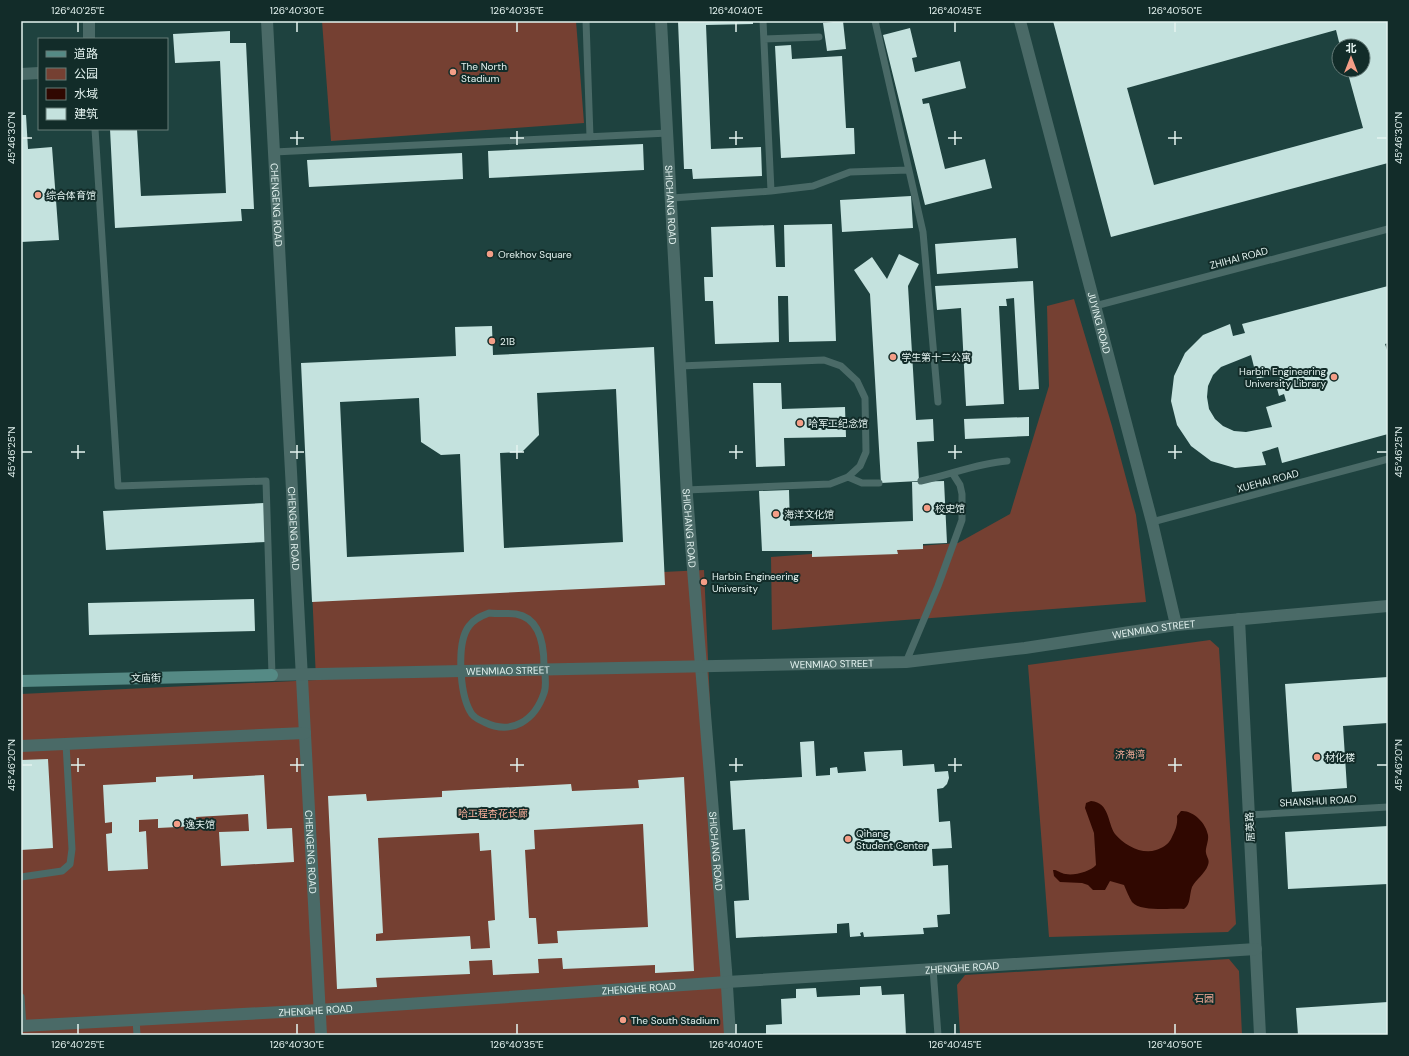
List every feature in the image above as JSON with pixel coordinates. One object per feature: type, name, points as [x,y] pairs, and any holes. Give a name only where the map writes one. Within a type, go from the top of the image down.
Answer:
[{"type":"main road","name":"文庙街","points":[[21,681],[272,675]]},
{"type":"street","points":[[88,21],[89,38]]},
{"type":"street","name":"CHENGENG ROAD","points":[[267,21],[321,1035]]},
{"type":"street","name":"SHICHANG ROAD","points":[[661,21],[672,198],[686,490],[727,982],[730,1035]]},
{"type":"street","name":"JUYING ROAD","points":[[1020,21],[1152,522],[1176,625]]},
{"type":"street","points":[[21,74],[38,73]]},
{"type":"street","name":"WENMIAO STREET","points":[[272,675],[906,662],[1025,648],[1176,625],[1388,606]]},
{"type":"street","name":"居英路","points":[[1239,620],[1260,1035]]},
{"type":"street","points":[[21,746],[305,734]]},
{"type":"street","name":"ZHENGHE ROAD","points":[[22,1026],[319,1010],[727,982],[1256,950]]},
{"type":"lane","points":[[586,21],[590,137]]},
{"type":"lane","points":[[763,21],[771,191]]},
{"type":"lane","points":[[874,21],[923,232],[927,260],[938,402]]},
{"type":"lane","points":[[764,39],[819,37]]},
{"type":"lane","points":[[95,130],[118,486],[266,481],[272,675]]},
{"type":"lane","points":[[274,152],[668,133]]},
{"type":"lane","points":[[672,198],[771,191],[813,186],[850,172],[908,170]]},
{"type":"lane","name":"ZHIHAI ROAD","points":[[1095,306],[1388,229]]},
{"type":"lane","points":[[680,366],[824,360],[841,366],[857,381],[865,398],[866,452],[860,466],[848,477],[830,484],[686,490]]},
{"type":"lane","name":"XUEHAI ROAD","points":[[1152,522],[1388,459]]},
{"type":"lane","points":[[922,481],[953,474],[993,462],[1007,461]]},
{"type":"lane","points":[[906,662],[938,586],[962,520],[962,494],[960,485],[953,474]]},
{"type":"lane","points":[[848,477],[862,483],[879,483]]},
{"type":"lane","points":[[489,613],[518,614],[536,627],[541,638],[545,670],[545,690],[540,705],[530,718],[520,725],[507,728],[492,726],[480,720],[470,712],[462,691],[461,656],[468,627],[477,617],[489,613]]},
{"type":"lane","points":[[21,877],[62,871],[70,864],[72,849],[66,744]]},
{"type":"lane","name":"SHANSHUI ROAD","points":[[1249,815],[1388,807]]},
{"type":"lane","points":[[933,969],[938,1035]]},
{"type":"lane","points":[[21,997],[22,1026]]},
{"type":"lane","points":[[136,1020],[136,1035]]},
{"type":"shaded area","name":"Harbin Engineering University","points":[[21,21],[1388,21],[1388,1035],[21,1035]]},
{"type":"green space","name":"The North Stadium","points":[[322,21],[576,21],[584,123],[331,141]]},
{"type":"green space","points":[[1074,299],[1112,426],[1136,515],[1146,602],[772,630],[771,557],[958,543],[1010,514],[1049,386],[1047,306]]},
{"type":"green space","name":"哈工程杏花长廊","points":[[704,570],[725,1035],[21,1035],[21,694],[316,680],[312,589]]},
{"type":"green space","name":"济海湾","points":[[1210,640],[1219,648],[1236,924],[1228,932],[1049,937],[1028,665]]},
{"type":"green space","name":"石园","points":[[1229,959],[1239,971],[1242,1035],[960,1035],[957,985],[965,975]]},
{"type":"water","points":[[1091,801],[1097,802],[1105,809],[1115,834],[1123,842],[1139,850],[1156,850],[1168,843],[1176,828],[1177,816],[1181,811],[1186,811],[1194,815],[1202,822],[1208,835],[1206,855],[1209,863],[1205,871],[1192,887],[1189,902],[1184,909],[1156,909],[1136,905],[1132,902],[1124,885],[1110,881],[1105,890],[1093,890],[1088,885],[1082,883],[1060,882],[1054,876],[1053,870],[1066,874],[1075,874],[1089,870],[1096,865],[1094,833],[1085,808],[1086,803]]},
{"type":"building","points":[[678,21],[753,21],[753,24],[706,25],[711,149],[761,147],[762,176],[693,179],[692,169],[684,169]]},
{"type":"building","points":[[843,21],[846,49],[827,51],[823,23]]},
{"type":"building","points":[[1053,21],[1388,21],[1388,163],[1111,237]],"holes":[[[1336,30],[1338,38],[1371,38],[1371,78],[1349,78],[1363,128],[1154,185],[1127,88]]]},
{"type":"building","points":[[910,28],[917,57],[912,58],[915,72],[960,61],[966,88],[922,99],[923,104],[929,103],[945,169],[985,159],[992,188],[925,205],[883,35]]},
{"type":"building","points":[[230,31],[230,43],[246,43],[254,209],[241,209],[242,221],[115,228],[110,130],[137,130],[141,196],[226,193],[220,61],[175,63],[173,34]]},
{"type":"building","points":[[791,45],[792,59],[842,56],[846,128],[854,128],[855,154],[781,158],[775,46]]},
{"type":"building","name":"综合体育馆","points":[[21,115],[26,115],[28,149],[52,147],[59,240],[21,242]]},
{"type":"building","points":[[643,144],[644,170],[489,178],[488,151]]},
{"type":"building","points":[[462,153],[463,179],[309,187],[307,160]]},
{"type":"building","points":[[911,196],[913,228],[842,232],[840,200]]},
{"type":"building","points":[[832,224],[836,341],[789,342],[788,296],[778,296],[779,342],[715,344],[713,301],[705,301],[704,277],[713,277],[711,227],[774,225],[776,267],[785,267],[784,225]]},
{"type":"building","points":[[1016,238],[1018,268],[937,274],[935,244]]},
{"type":"building","name":"学生第十二公寓","points":[[899,254],[919,264],[908,286],[916,420],[933,419],[934,441],[917,442],[919,481],[881,483],[870,294],[854,270],[872,257],[887,279]]},
{"type":"building","points":[[1033,281],[1039,389],[1019,390],[1014,298],[1006,299],[1007,306],[999,306],[1004,404],[966,406],[961,308],[937,310],[935,286]]},
{"type":"building","name":"Harbin Engineering University Library","points":[[1388,286],[1388,343],[1385,344],[1388,353],[1388,434],[1282,463],[1278,447],[1262,452],[1266,465],[1235,468],[1211,461],[1191,446],[1177,425],[1171,401],[1174,376],[1185,353],[1203,335],[1230,324],[1233,336],[1245,333],[1242,324]],"holes":[[[1251,355],[1257,379],[1279,373],[1280,379],[1275,381],[1279,396],[1284,394],[1286,401],[1266,407],[1272,427],[1246,432],[1234,431],[1223,426],[1215,419],[1209,409],[1207,397],[1208,386],[1213,375],[1221,367]]]},
{"type":"building","points":[[492,326],[493,355],[654,347],[665,585],[312,602],[301,363],[456,356],[455,327]],"holes":[[[616,389],[623,542],[504,548],[500,453],[522,452],[539,435],[537,393]],[[419,398],[421,442],[441,455],[460,454],[464,552],[347,557],[340,402]]]},
{"type":"building","name":"哈军工纪念馆","points":[[753,383],[781,383],[782,409],[845,407],[846,437],[784,438],[785,466],[756,467]]},
{"type":"building","points":[[1029,417],[1029,436],[965,439],[964,419]]},
{"type":"building","points":[[944,481],[947,543],[923,544],[923,549],[897,550],[898,554],[812,557],[812,551],[762,551],[759,491],[789,490],[790,526],[913,521],[912,482]]},
{"type":"building","points":[[264,503],[266,542],[106,550],[103,511]]},
{"type":"building","points":[[254,599],[255,631],[89,635],[88,603]]},
{"type":"building","name":"材化楼","points":[[1388,677],[1388,723],[1343,726],[1347,788],[1292,792],[1285,684]]},
{"type":"building","name":"Qihang Student Center","points":[[814,741],[816,776],[830,775],[830,768],[837,767],[838,773],[866,771],[864,752],[902,750],[903,766],[934,764],[935,772],[948,771],[949,778],[947,784],[943,788],[937,789],[939,822],[950,821],[952,848],[932,849],[933,866],[948,865],[950,914],[937,915],[938,927],[923,928],[924,934],[864,937],[863,932],[860,933],[861,936],[850,937],[849,923],[837,924],[837,933],[736,938],[734,901],[749,900],[745,829],[733,830],[730,781],[802,777],[800,742]]},
{"type":"building","points":[[48,759],[53,848],[21,850],[21,760]]},
{"type":"building","name":"逸夫馆","points":[[193,775],[193,779],[264,775],[267,829],[292,828],[294,862],[221,866],[219,832],[249,831],[248,814],[196,817],[197,826],[158,828],[158,819],[139,820],[139,832],[146,831],[148,869],[108,871],[106,834],[112,833],[112,822],[105,823],[103,785],[156,782],[156,777]]},
{"type":"building","points":[[684,777],[694,971],[655,973],[655,965],[563,969],[562,958],[538,959],[539,973],[493,975],[492,960],[469,961],[470,974],[376,978],[377,987],[337,989],[328,796],[366,794],[367,801],[442,797],[442,791],[571,784],[572,791],[639,788],[638,780]],"holes":[[[643,824],[648,927],[557,931],[558,943],[538,944],[536,918],[529,918],[525,850],[535,849],[534,830]],[[479,833],[480,851],[491,850],[495,920],[488,921],[490,948],[471,949],[470,936],[376,941],[376,934],[383,933],[378,838]]]},
{"type":"building","points":[[1388,826],[1388,884],[1288,889],[1285,832]]},
{"type":"building","points":[[881,986],[882,995],[904,994],[906,1035],[766,1035],[766,1025],[782,1024],[781,999],[796,998],[796,989],[816,988],[817,997],[860,995],[860,987]]},
{"type":"building","points":[[1388,1002],[1388,1035],[1298,1035],[1296,1008]]},
{"type":"place","name":"The North Stadium","points":[[453,72]]},
{"type":"place","name":"综合体育馆","points":[[38,195]]},
{"type":"place","name":"Orekhov Square","points":[[490,254]]},
{"type":"place","name":"21B","points":[[492,341]]},
{"type":"place","name":"学生第十二公寓","points":[[893,357]]},
{"type":"place","name":"Harbin Engineering University Library","points":[[1334,377]]},
{"type":"place","name":"哈军工纪念馆","points":[[800,423]]},
{"type":"place","name":"校史馆","points":[[927,508]]},
{"type":"place","name":"海洋文化馆","points":[[776,514]]},
{"type":"place","name":"Harbin Engineering University","points":[[704,582]]},
{"type":"place","name":"材化楼","points":[[1317,757]]},
{"type":"place","name":"逸夫馆","points":[[177,824]]},
{"type":"place","name":"Qihang Student Center","points":[[848,839]]},
{"type":"place","name":"The South Stadium","points":[[623,1020]]}]
